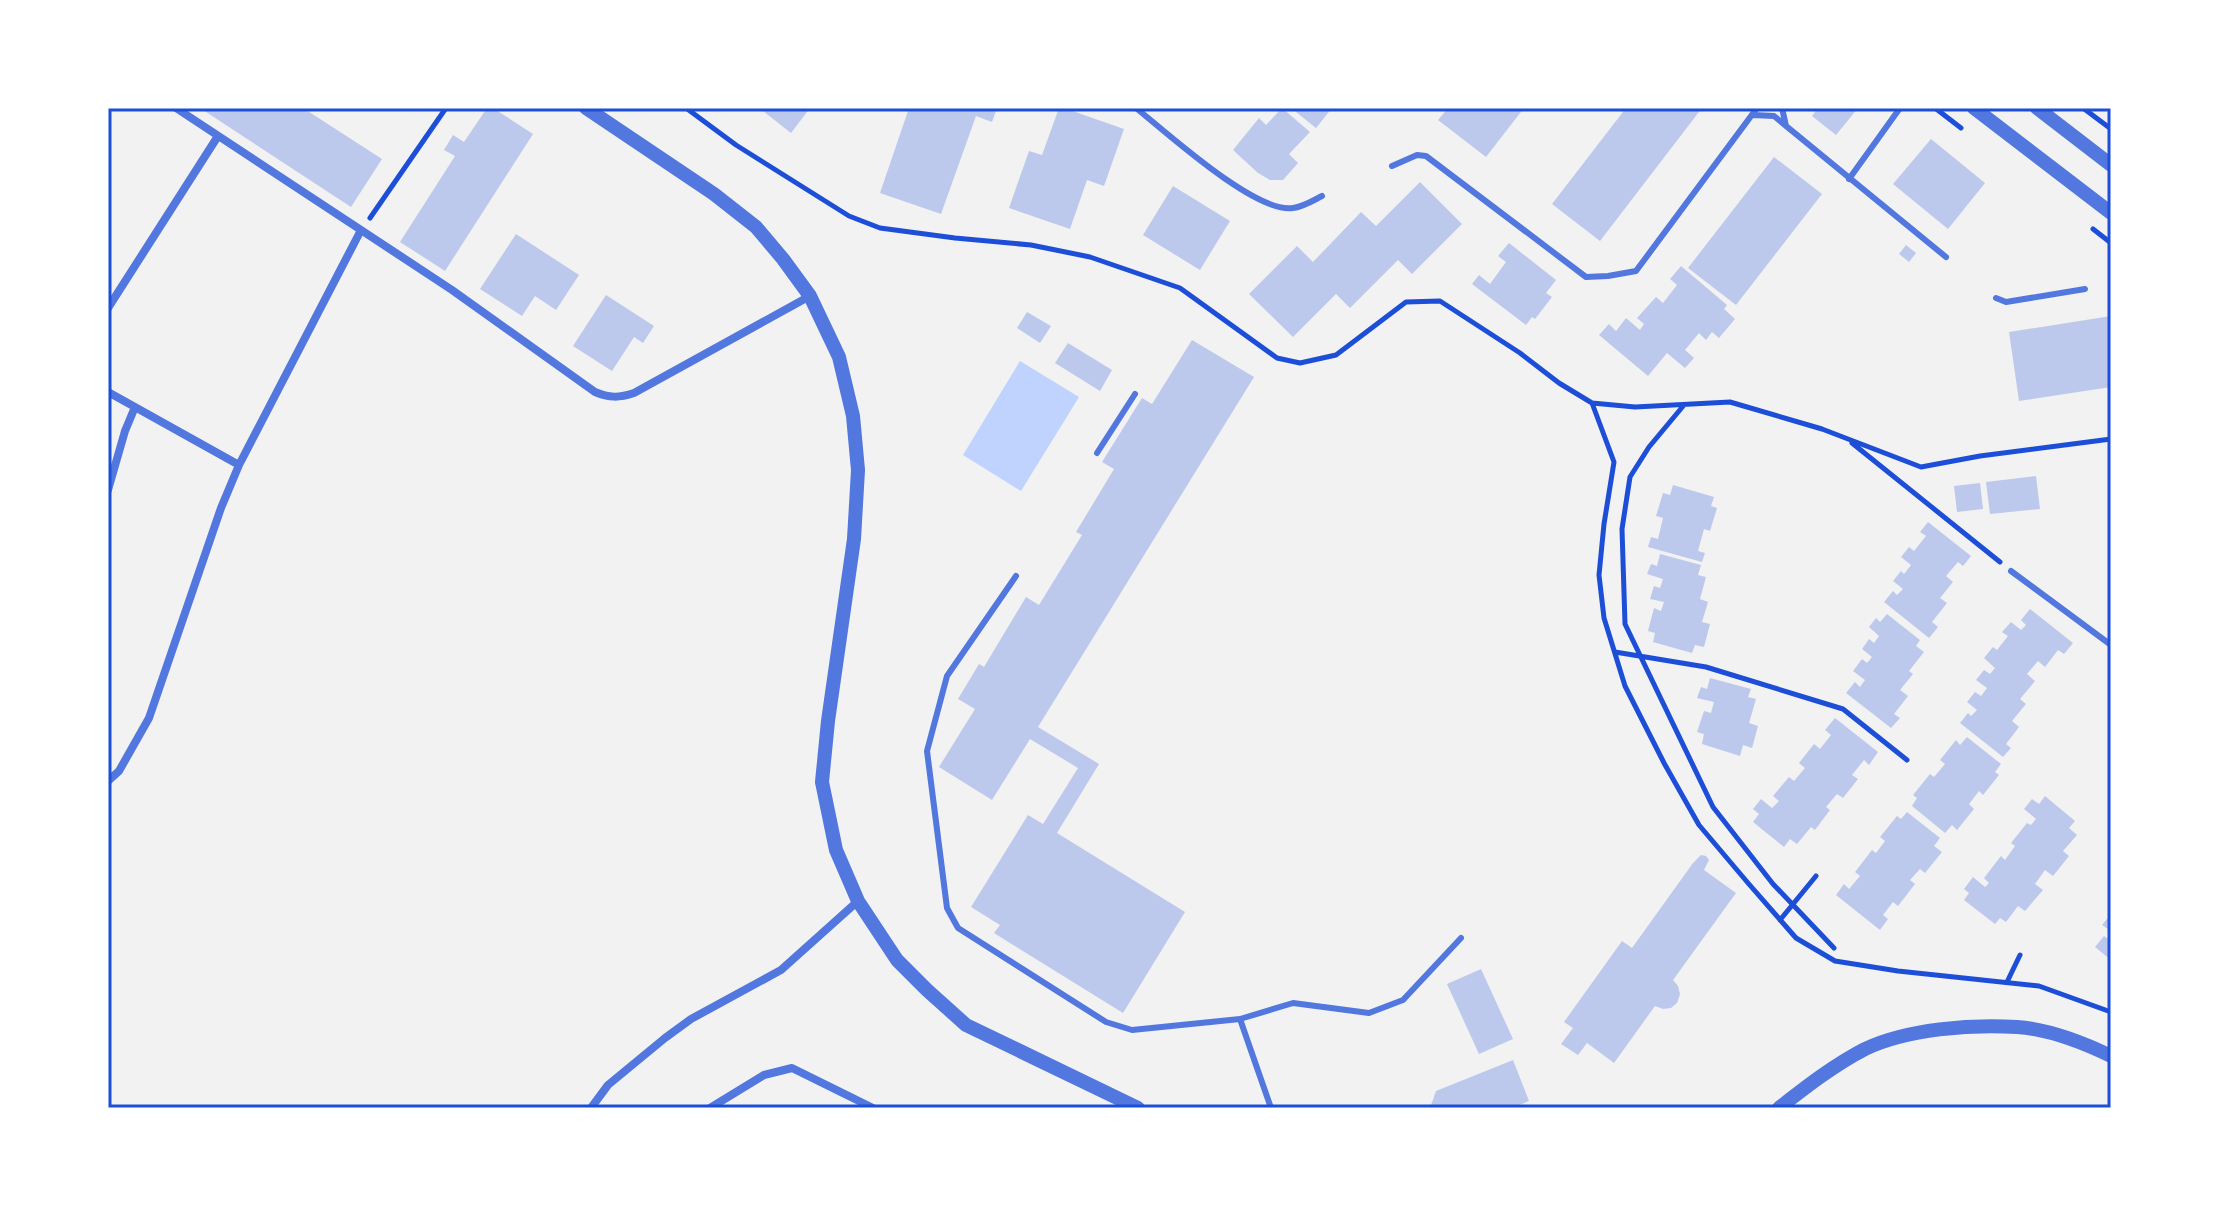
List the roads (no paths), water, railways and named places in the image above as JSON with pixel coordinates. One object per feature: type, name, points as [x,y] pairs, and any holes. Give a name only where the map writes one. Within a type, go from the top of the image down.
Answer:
[{"type":"street","points":[[176,108],[452,290],[595,392],[609,397],[634,393],[810,296]]},
{"type":"street","points":[[586,108],[714,194],[756,227],[810,296],[839,357],[853,416],[858,470],[854,539],[822,782],[836,850],[858,901],[897,960],[966,1025],[1138,1108]]},
{"type":"street","points":[[1974,108],[2111,213]]},
{"type":"street","points":[[2037,108],[2111,165]]},
{"type":"street","points":[[108,308],[218,136]]},
{"type":"street","points":[[108,781],[119,771],[149,718],[221,508],[239,465],[360,232]]},
{"type":"street","points":[[108,392],[239,465]]},
{"type":"street","points":[[108,490],[135,407]]},
{"type":"street","points":[[591,1108],[608,1085],[665,1038],[691,1019],[781,970],[858,901]]},
{"type":"street","points":[[1779,1108],[1828,1071],[1868,1048],[1911,1034],[1959,1028],[2019,1027],[2082,1042],[2111,1056]]},
{"type":"street","points":[[710,1108],[764,1075],[792,1068],[873,1108]]},
{"type":"lane","points":[[1136,108],[1242,192],[1267,205],[1293,208],[1322,196]]},
{"type":"lane","points":[[1782,108],[1786,126]]},
{"type":"lane","points":[[1849,179],[1900,108]]},
{"type":"lane","points":[[1392,166],[1417,155],[1426,156],[1586,277],[1608,276],[1636,271],[1755,111],[1774,116],[1946,257]]},
{"type":"lane","points":[[1996,298],[2006,302],[2085,289]]},
{"type":"lane","points":[[1097,453],[1135,394]]},
{"type":"lane","points":[[2011,571],[2111,645]]},
{"type":"lane","points":[[1016,576],[947,676],[927,751],[947,908],[958,928],[1106,1022],[1132,1030],[1240,1019],[1293,1003],[1369,1013],[1403,1000],[1461,938]]},
{"type":"lane","points":[[1240,1019],[1271,1108]]},
{"type":"water","points":[[1020,361],[1079,397],[1021,491],[963,455]]}]
